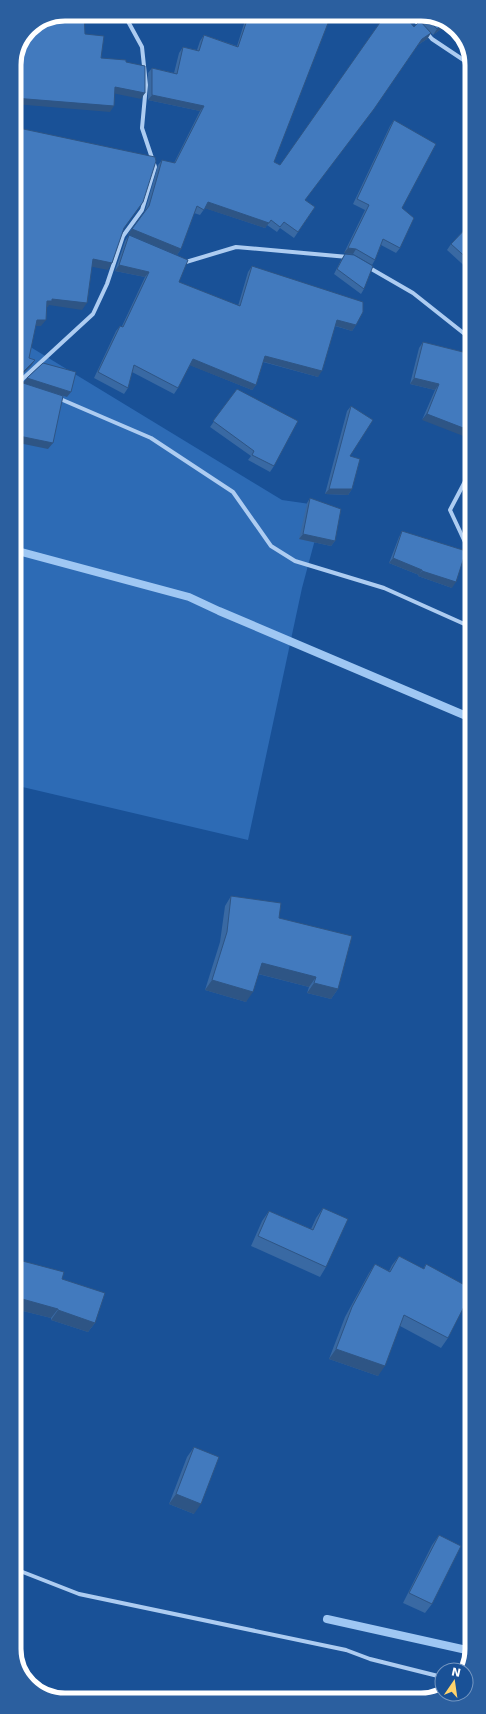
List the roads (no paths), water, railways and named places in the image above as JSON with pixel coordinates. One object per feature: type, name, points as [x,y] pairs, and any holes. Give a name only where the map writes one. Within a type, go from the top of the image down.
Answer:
[{"type":"street","points":[[21,379],[93,314],[107,284],[123,236],[142,210],[155,167],[142,128],[146,85],[142,47],[128,21]]},
{"type":"street","points":[[415,21],[432,39],[464,61]]},
{"type":"street","points":[[123,236],[130,238]]},
{"type":"street","points":[[179,259],[186,262],[236,247],[351,257]]},
{"type":"street","points":[[363,264],[413,293],[465,334]]},
{"type":"street","points":[[52,396],[151,438],[233,492],[271,546],[295,561],[384,588],[465,624]]},
{"type":"street","points":[[465,481],[450,510],[465,542]]},
{"type":"street","points":[[21,1571],[79,1594],[346,1650],[370,1659],[434,1675]]},
{"type":"waterway","points":[[21,552],[189,597],[465,715]]},
{"type":"waterway","points":[[327,1619],[465,1650]]}]
